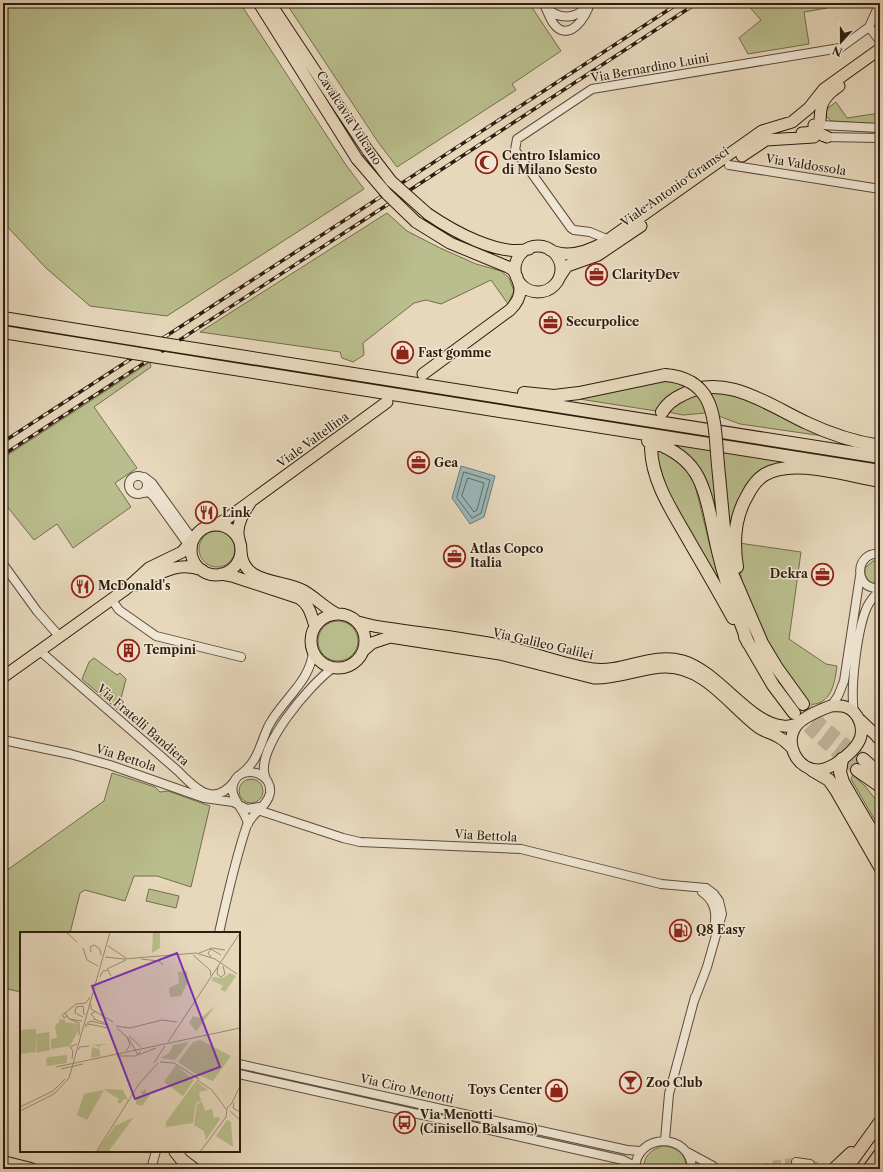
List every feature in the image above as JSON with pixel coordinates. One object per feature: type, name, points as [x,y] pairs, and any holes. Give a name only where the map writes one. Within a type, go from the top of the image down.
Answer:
[{"type":"highway","points":[[3,318],[880,457]]},
{"type":"highway","points":[[3,332],[880,472]]},
{"type":"highway","points":[[476,393],[495,390],[560,395],[579,393],[665,374],[688,379],[703,390],[708,399],[713,419],[726,549],[731,571],[762,643],[777,668],[803,704]]},
{"type":"highway","points":[[662,412],[674,399],[687,392],[698,388],[722,387],[748,394],[830,433],[880,446]]},
{"type":"highway","points":[[458,405],[488,416],[640,439],[666,447],[688,463],[695,472],[705,496],[725,578],[748,643]]},
{"type":"highway","points":[[650,448],[651,460],[656,479],[668,504],[773,685],[796,719]]},
{"type":"highway","points":[[742,596],[736,559],[735,531],[740,508],[754,483],[764,475],[777,469],[799,466],[880,481]]},
{"type":"highway","points":[[842,759],[840,772],[843,782],[880,845]]},
{"type":"highway","points":[[867,768],[880,774]]},
{"type":"highway","points":[[867,768],[880,786]]},
{"type":"highway","points":[[867,768],[880,793]]},
{"type":"highway","points":[[812,770],[829,780],[880,867]]},
{"type":"highway","points":[[846,1169],[880,1122]]},
{"type":"highway","points":[[834,1169],[869,1136]]},
{"type":"highway","points":[[176,1152],[182,1160],[194,1169]]},
{"type":"highway","points":[[869,1169],[880,1154]]},
{"type":"highway","points":[[3,1162],[31,1169]]},
{"type":"main road","name":"Cavalcavia Vulcano","points":[[259,3],[357,158],[387,194],[416,222],[454,245],[508,267],[513,270],[518,279]]},
{"type":"main road","name":"Cavalcavia Vulcano","points":[[270,3],[368,151],[391,181],[428,214],[457,231],[495,247],[514,251],[529,249]]},
{"type":"main road","name":"Viale Antonio Gramsci","points":[[550,250],[563,253],[584,252],[609,240],[762,131],[783,126],[792,122],[804,113],[824,89],[880,49]]},
{"type":"main road","points":[[817,127],[823,104],[830,93],[880,58]]},
{"type":"main road","points":[[824,89],[816,103],[817,127],[827,137]]},
{"type":"main road","name":"Viale Antonio Gramsci","points":[[783,126],[817,127]]},
{"type":"main road","name":"Viale Antonio Gramsci","points":[[559,278],[567,266],[598,255],[621,241],[770,136],[817,127]]},
{"type":"main road","points":[[539,247],[550,250],[559,261],[559,278],[551,288],[530,295],[513,314],[498,327],[426,375],[510,310],[520,296],[521,288],[515,268],[517,261],[522,254],[529,249],[539,247]]},
{"type":"main road","points":[[518,279],[526,288],[539,292]]},
{"type":"main road","name":"Viale Valtellina","points":[[215,525],[223,521],[387,402]]},
{"type":"main road","name":"Viale Valtellina","points":[[239,539],[238,531],[240,520],[246,508],[254,498]]},
{"type":"main road","points":[[3,677],[112,600],[154,565],[177,556],[192,545],[204,528],[215,525],[229,528],[239,539],[241,552],[246,567],[257,576],[304,591],[317,602],[338,614]]},
{"type":"main road","points":[[192,545],[196,563],[206,572]]},
{"type":"main road","points":[[218,574],[233,568],[239,560],[241,552]]},
{"type":"main road","points":[[126,589],[171,568],[192,567],[206,572],[229,575],[299,598],[310,609],[315,626],[312,639],[313,652],[318,659],[333,668],[348,666],[355,662],[364,650],[364,634],[358,622],[347,615],[338,614],[329,616],[315,626]]},
{"type":"main road","name":"Via Galileo Galilei","points":[[358,622],[374,626],[501,646],[593,669],[611,669],[655,659],[678,660],[689,663],[706,672],[757,716],[770,723],[783,726],[796,719]]},
{"type":"main road","name":"Via Galileo Galilei","points":[[364,650],[372,643],[390,637],[500,654],[594,678],[609,678],[659,668],[680,669],[710,683],[736,710],[760,729],[780,738],[792,748]]},
{"type":"main road","points":[[857,716],[861,735],[858,743],[842,759],[831,768],[812,770],[800,764],[792,748],[792,734],[796,719],[830,706],[847,707],[857,716],[880,739]]},
{"type":"main road","points":[[858,743],[866,740],[880,739]]},
{"type":"street","points":[[544,4],[553,23],[558,28],[566,31],[571,30],[579,24],[586,14],[589,3]]},
{"type":"street","points":[[544,4],[552,12],[565,17],[579,13],[589,3]]},
{"type":"street","points":[[880,3],[869,27],[880,41]]},
{"type":"street","name":"Via Bernardino Luini","points":[[609,240],[590,232],[572,229],[515,150],[517,139],[592,89],[836,50],[844,46],[869,27]]},
{"type":"street","points":[[817,127],[880,128]]},
{"type":"street","points":[[827,137],[880,138]]},
{"type":"street","name":"Via Valdossola","points":[[729,165],[880,189]]},
{"type":"street","points":[[134,476],[144,477],[152,484],[188,533],[192,545],[149,492],[137,494],[132,492],[129,484],[134,476]]},
{"type":"street","points":[[143,493],[148,485],[144,477]]},
{"type":"street","points":[[830,706],[838,696],[844,681],[860,576],[860,566],[864,559],[871,555],[880,554]]},
{"type":"street","points":[[3,564],[37,611],[53,627],[60,637]]},
{"type":"street","points":[[857,716],[852,686],[862,625],[866,608],[880,589],[868,586],[860,576]]},
{"type":"street","points":[[112,600],[119,610],[156,636],[241,658]]},
{"type":"street","points":[[37,611],[42,614],[49,613]]},
{"type":"street","name":"Via Fratelli Bandiera","points":[[40,651],[198,790],[208,794],[217,793],[228,788],[234,781]]},
{"type":"street","points":[[248,824],[246,814],[232,794],[234,781],[248,769],[273,718],[308,673],[312,663],[313,652]]},
{"type":"street","points":[[280,818],[269,807],[268,798],[270,789],[264,772],[265,762],[284,721],[308,690],[333,668]]},
{"type":"street","name":"Via Bettola","points":[[3,740],[91,759],[204,798],[230,802],[239,806]]},
{"type":"street","points":[[241,774],[255,772],[266,779]]},
{"type":"street","points":[[219,932],[248,824],[258,808],[268,798]]},
{"type":"street","points":[[239,806],[247,809],[258,808]]},
{"type":"street","name":"Via Bettola","points":[[258,808],[280,818],[360,842],[521,849],[662,884],[691,887],[710,898],[716,913],[669,1094],[665,1140]]},
{"type":"street","name":"Via Ciro Menotti","points":[[240,1064],[627,1150],[641,1151]]},
{"type":"street","name":"Via Ciro Menotti","points":[[240,1074],[623,1160],[635,1168]]},
{"type":"street","points":[[635,1168],[641,1151],[651,1143],[665,1140],[679,1145],[686,1151],[713,1166]]},
{"type":"street","points":[[686,1151],[692,1169]]},
{"type":"street","points":[[151,1169],[156,1152]]},
{"type":"street","points":[[796,1162],[810,1164]]},
{"type":"green space","points":[[3,3],[240,3],[346,165],[364,189],[167,316],[90,306],[46,268],[3,222]]},
{"type":"green space","points":[[286,3],[529,3],[561,51],[512,84],[516,90],[397,167],[378,142]]},
{"type":"green space","points":[[746,3],[826,3],[827,8],[804,12],[809,44],[748,54],[739,38],[761,20]]},
{"type":"green space","points":[[836,102],[847,118],[880,113],[880,124],[831,121],[825,115],[825,110]]},
{"type":"green space","points":[[387,213],[407,231],[440,248],[476,264],[501,271],[509,278],[514,291],[508,304],[491,280],[441,304],[426,300],[414,303],[363,343],[364,355],[353,362],[342,358],[340,352],[200,332]]},
{"type":"green space","points":[[150,362],[151,367],[94,407],[137,468],[115,483],[131,507],[73,548],[57,524],[34,540],[6,505],[3,506],[3,458]]},
{"type":"green space","points":[[664,378],[691,386],[663,402],[656,411],[573,398]]},
{"type":"green space","points":[[719,391],[735,393],[830,437],[740,424],[706,413],[683,415],[668,412],[685,398]]},
{"type":"green space","points":[[671,443],[789,462],[771,465],[762,471],[724,567],[710,505]]},
{"type":"green space","points":[[655,447],[676,459],[686,469],[694,481],[710,546],[731,608],[661,479]]},
{"type":"green space","points":[[221,531],[230,536],[234,542],[234,556],[230,562],[221,567],[213,567],[204,562],[200,556],[199,545],[204,536],[210,532]]},
{"type":"green space","points":[[739,543],[801,552],[789,639],[826,664],[837,666],[832,689],[825,700],[819,703],[803,704],[780,666],[742,595]]},
{"type":"green space","points":[[873,561],[880,561],[879,584],[870,582],[865,575],[865,568]]},
{"type":"green space","points":[[338,621],[352,627],[358,641],[352,655],[338,661],[324,655],[318,641],[324,627]]},
{"type":"green space","points":[[94,658],[117,675],[120,673],[126,679],[118,710],[82,679],[89,662]]},
{"type":"green space","points":[[112,773],[155,787],[160,792],[168,791],[210,806],[191,887],[157,876],[134,876],[125,901],[85,890],[80,893],[70,932],[20,932],[20,992],[3,988],[3,873],[104,801]]},
{"type":"green space","points":[[853,775],[865,786],[880,805],[880,829],[851,779]]},
{"type":"green space","points":[[251,779],[260,782],[263,791],[260,800],[251,803],[242,800],[239,791],[242,782]]},
{"type":"green space","points":[[149,889],[179,896],[176,908],[146,901]]},
{"type":"green space","points":[[662,1146],[672,1147],[680,1152],[685,1159],[686,1169],[644,1169],[645,1160],[648,1154],[654,1149]]},
{"type":"water","points":[[461,466],[495,476],[484,517],[470,524],[452,498]]},
{"type":"tunnel","points":[[803,704],[822,725],[863,759]]},
{"type":"tunnel","points":[[795,714],[814,733],[857,770]]},
{"type":"tunnel","points":[[762,1169],[776,1164],[796,1162]]},
{"type":"tunnel","points":[[810,1164],[830,1169]]},
{"type":"tunnel","points":[[713,1166],[723,1169]]},
{"type":"railway","points":[[3,442],[679,3]]},
{"type":"railway","points":[[3,455],[697,3]]},
{"type":"place","name":"Centro Islamico di Milano Sesto","points":[[487,163]]},
{"type":"place","name":"ClarityDev","points":[[597,275]]},
{"type":"place","name":"Securpolice","points":[[550,322]]},
{"type":"place","name":"Fast gomme","points":[[403,353]]},
{"type":"place","name":"Gea","points":[[419,463]]},
{"type":"place","name":"Link","points":[[206,513]]},
{"type":"place","name":"Atlas Copco Italia","points":[[455,556]]},
{"type":"place","name":"Dekra","points":[[823,574]]},
{"type":"place","name":"McDonald's","points":[[82,586]]},
{"type":"place","name":"Tempini","points":[[129,650]]},
{"type":"place","name":"Q8 Easy","points":[[680,930]]},
{"type":"place","name":"Zoo Club","points":[[630,1083]]},
{"type":"place","name":"Toys Center","points":[[557,1090]]},
{"type":"place","name":"Via Menotti (Cinisello Balsamo)","points":[[405,1122]]}]
